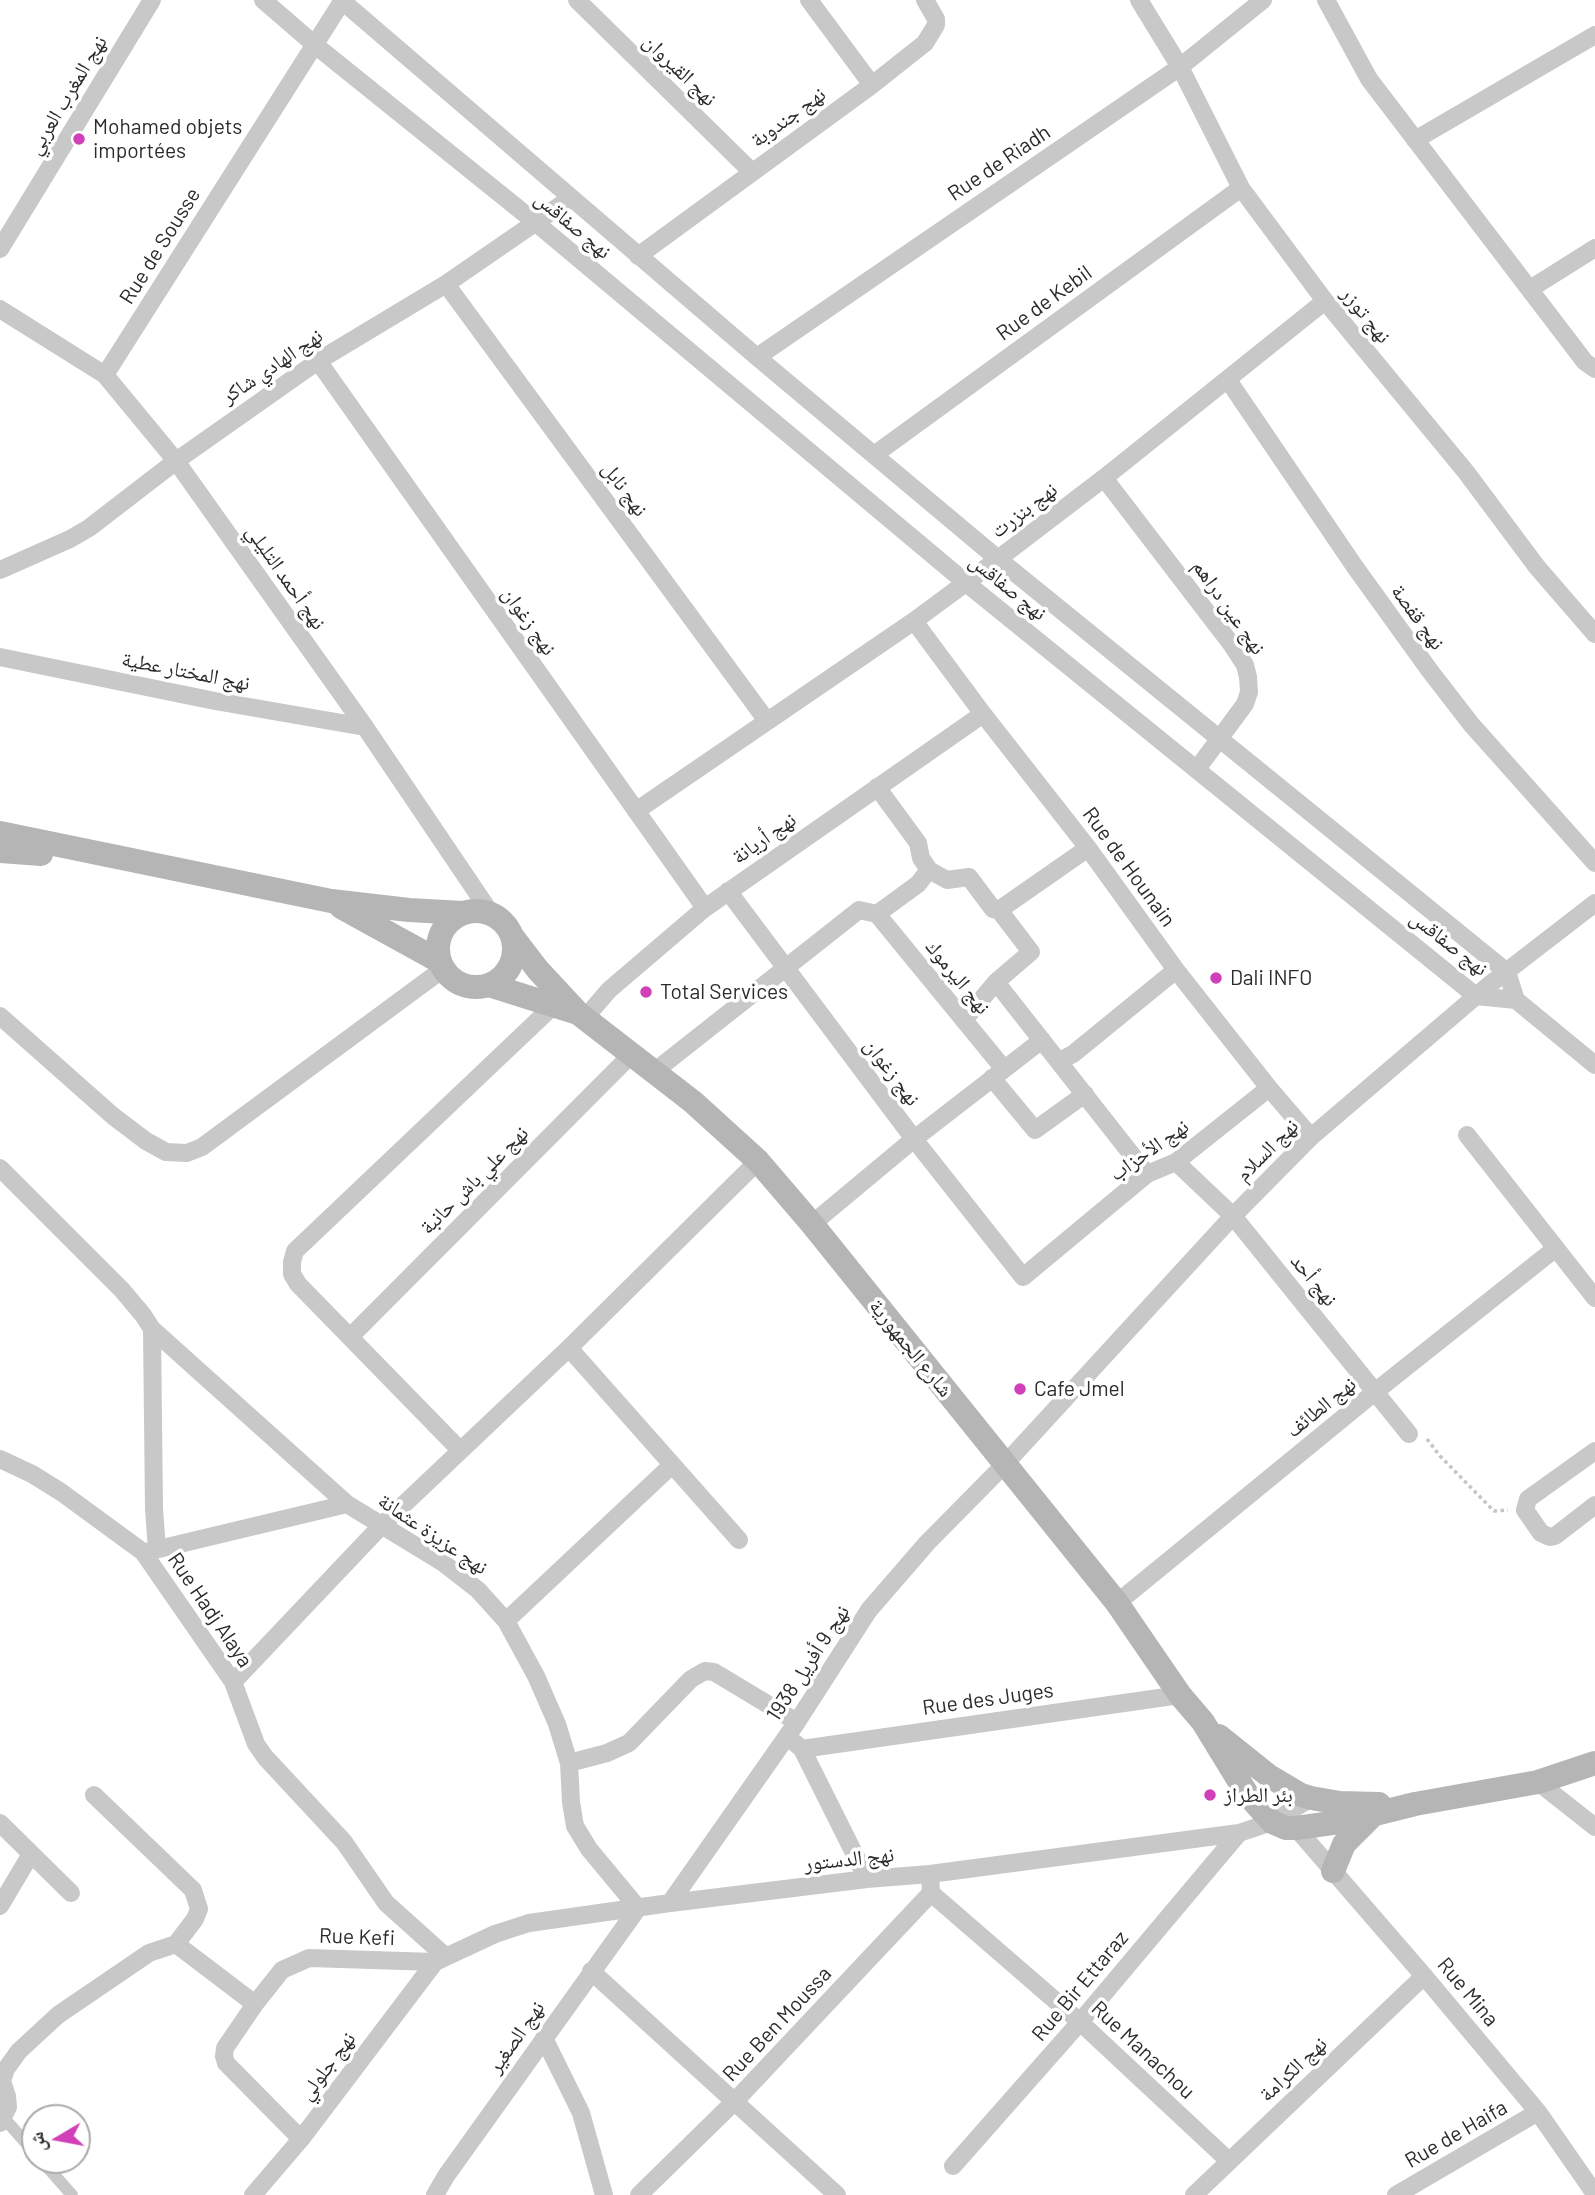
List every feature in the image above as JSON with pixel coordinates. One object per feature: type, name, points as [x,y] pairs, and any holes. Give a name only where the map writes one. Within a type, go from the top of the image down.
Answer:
[{"type":"main road","points":[[0,833],[331,901],[463,914]]},
{"type":"main road","points":[[0,851],[122,858]]},
{"type":"main road","points":[[331,901],[441,965]]},
{"type":"main road","points":[[472,911],[492,915],[512,936],[513,960],[500,979],[489,985],[468,987],[449,977],[441,965],[439,938],[452,919],[463,914],[472,911]]},
{"type":"main road","name":"شارع الجمهورية","points":[[512,936],[538,970],[582,1015],[694,1102],[758,1161],[812,1224],[1117,1603],[1180,1695],[1203,1723]]},
{"type":"main road","points":[[489,985],[582,1015]]},
{"type":"main road","points":[[1203,1723],[1269,1776],[1311,1798],[1340,1803],[1415,1804]]},
{"type":"main road","points":[[1203,1723],[1247,1794],[1284,1825],[1373,1815],[1415,1804],[1538,1782],[1595,1763]]},
{"type":"main road","points":[[1333,1871],[1344,1844],[1373,1815]]},
{"type":"street","name":"نهج المغرب العربي","points":[[0,249],[152,0]]},
{"type":"street","name":"نهج صفاقس","points":[[263,0],[535,222],[965,582],[1476,996],[1516,1000],[1507,972],[998,559],[638,256],[342,0]]},
{"type":"street","name":"Rue de Sousse","points":[[105,375],[342,0]]},
{"type":"street","name":"نهج القيروان","points":[[578,0],[751,171]]},
{"type":"street","name":"نهج جندوبة","points":[[638,256],[872,85],[925,43],[936,25],[936,19],[925,0]]},
{"type":"street","name":"نهج توزر","points":[[1139,0],[1180,67],[1241,188],[1325,301],[1466,472],[1537,567],[1595,634]]},
{"type":"street","name":"Rue de Riadh","points":[[757,357],[1180,67],[1263,0]]},
{"type":"street","points":[[1326,0],[1369,79],[1585,362],[1595,369]]},
{"type":"street","points":[[812,1],[872,85]]},
{"type":"street","points":[[1415,140],[1595,35]]},
{"type":"street","name":"Rue de Kebil","points":[[874,455],[1241,188]]},
{"type":"street","name":"نهج الهادي شاكر","points":[[0,570],[71,539],[89,528],[176,461],[317,361],[446,284],[570,198]]},
{"type":"street","points":[[1530,289],[1595,248]]},
{"type":"street","name":"نهج نابل","points":[[446,284],[767,722]]},
{"type":"street","name":"نهج بنزرت","points":[[636,811],[914,621],[998,559],[1325,301]]},
{"type":"street","name":"نهج أحمد التليلي","points":[[0,309],[105,375],[176,461],[365,727],[492,915]]},
{"type":"street","name":"نهج زغوان","points":[[317,361],[705,908]]},
{"type":"street","name":"نهج قفصة","points":[[1228,380],[1355,568],[1430,671],[1471,724],[1595,863]]},
{"type":"street","name":"نهج عين دراهم","points":[[1104,478],[1245,665],[1249,692],[1245,704],[1197,769]]},
{"type":"street","name":"Rue de Hounain","points":[[914,621],[1088,848],[1176,970],[1311,1137]]},
{"type":"street","name":"نهج المختار عطية","points":[[0,657],[215,701],[365,727]]},
{"type":"street","name":"نهج أريانة","points":[[582,1015],[705,908],[983,714]]},
{"type":"street","points":[[877,787],[918,843],[921,858],[929,870],[947,880],[969,877],[1031,952],[996,982],[964,1020]]},
{"type":"street","points":[[999,910],[1088,848]]},
{"type":"street","points":[[655,1071],[859,911],[877,914],[918,884],[929,870]]},
{"type":"street","name":"نهج زغوان","points":[[728,891],[914,1139],[1023,1277]]},
{"type":"street","name":"نهج السلام","points":[[1005,1464],[1233,1216],[1311,1137],[1476,996],[1595,903]]},
{"type":"street","name":"نهج اليرموك","points":[[877,914],[964,1020],[1035,1130],[1085,1094]]},
{"type":"street","points":[[0,1016],[113,1116],[146,1141],[166,1152],[187,1153],[202,1147],[441,965]]},
{"type":"street","points":[[1059,1061],[1073,1054],[1176,970]]},
{"type":"street","points":[[996,982],[1147,1174]]},
{"type":"street","points":[[1516,1000],[1595,1065]]},
{"type":"street","points":[[460,1450],[298,1284],[292,1273],[292,1262],[295,1251],[553,1006]]},
{"type":"street","points":[[812,1224],[914,1139],[1042,1040]]},
{"type":"street","name":"نهج علي باش حانبة","points":[[350,1337],[631,1055]]},
{"type":"street","name":"نهج الأحزاب","points":[[1023,1277],[1147,1174],[1176,1162],[1269,1088]]},
{"type":"street","points":[[1467,1135],[1595,1298]]},
{"type":"street","points":[[233,1682],[381,1526],[569,1348],[758,1161]]},
{"type":"street","name":"نهج أحد","points":[[1176,1162],[1233,1216],[1409,1434]]},
{"type":"street","name":"نهج عزيزة عثمانة","points":[[0,1168],[122,1290],[152,1329],[346,1504],[451,1569],[478,1590],[506,1621],[536,1676],[557,1724],[569,1763],[575,1826],[589,1849],[638,1908]]},
{"type":"street","name":"نهج الطائف","points":[[1117,1603],[1556,1248]]},
{"type":"street","points":[[152,1329],[154,1509],[150,1550],[346,1504]]},
{"type":"street","points":[[569,1348],[739,1540]]},
{"type":"street","points":[[1595,1451],[1528,1499],[1525,1510],[1541,1533],[1550,1537],[1595,1505]]},
{"type":"street","name":"Rue Hadj Alaya","points":[[0,1459],[32,1474],[150,1550],[233,1682],[256,1744],[265,1757],[344,1842],[386,1903],[440,1959]]},
{"type":"street","name":"نهج 9 أفريل 1938","points":[[670,1903],[792,1730],[869,1610],[927,1543],[1005,1464]]},
{"type":"street","points":[[506,1621],[672,1465]]},
{"type":"street","points":[[569,1763],[607,1753],[629,1743],[691,1679],[705,1671],[714,1672],[792,1730],[867,1879]]},
{"type":"street","name":"Rue des Juges","points":[[802,1749],[1180,1695]]},
{"type":"street","points":[[1538,1782],[1595,1827]]},
{"type":"street","points":[[21,2139],[1,2120],[8,2107],[2,2072],[19,2051],[58,2015],[149,1953],[176,1944],[195,1919],[199,1909],[193,1890],[94,1796]]},
{"type":"street","name":"نهج الدستور","points":[[440,1959],[495,1934],[529,1923],[867,1879],[930,1884],[1284,1825],[1311,1798]]},
{"type":"street","points":[[0,1823],[71,1893]]},
{"type":"street","name":"Rue Mina","points":[[1284,1825],[1333,1871],[1424,1976],[1538,2112],[1595,2194]]},
{"type":"street","name":"Rue Bir Ettaraz","points":[[953,2166],[1080,2022],[1239,1833]]},
{"type":"street","points":[[0,1906],[31,1854]]},
{"type":"street","name":"Rue Manachou","points":[[930,1884],[1229,2161]]},
{"type":"street","name":"Rue Ben Moussa","points":[[639,2195],[735,2101],[930,1884]]},
{"type":"street","name":"نهج الصغير","points":[[435,2195],[638,1908]]},
{"type":"street","points":[[176,1944],[255,2004]]},
{"type":"street","name":"Rue Kefi","points":[[301,2139],[226,2063],[225,2048],[255,2004],[282,1970],[309,1958],[440,1959]]},
{"type":"street","name":"نهج جلولي","points":[[253,2195],[301,2139],[440,1959]]},
{"type":"street","points":[[591,1972],[837,2195]]},
{"type":"street","name":"نهج الكرامة","points":[[1205,2191],[1229,2161],[1424,1976]]},
{"type":"street","points":[[544,2038],[581,2113],[604,2195]]},
{"type":"street","name":"Rue de Haifa","points":[[1399,2194],[1538,2112]]},
{"type":"street","points":[[53,2174],[72,2195]]},
{"type":"path","points":[[1409,1434],[1426,1437],[1440,1457],[1494,1511],[1525,1510]]},
{"type":"place","name":"Mohamed objets importées","points":[[79,139]]},
{"type":"place","name":"Dali INFO","points":[[1216,978]]},
{"type":"place","name":"Total Services","points":[[646,992]]},
{"type":"place","name":"Cafe Jmel","points":[[1020,1389]]},
{"type":"place","name":"بئر الطراز","points":[[1210,1795]]}]
